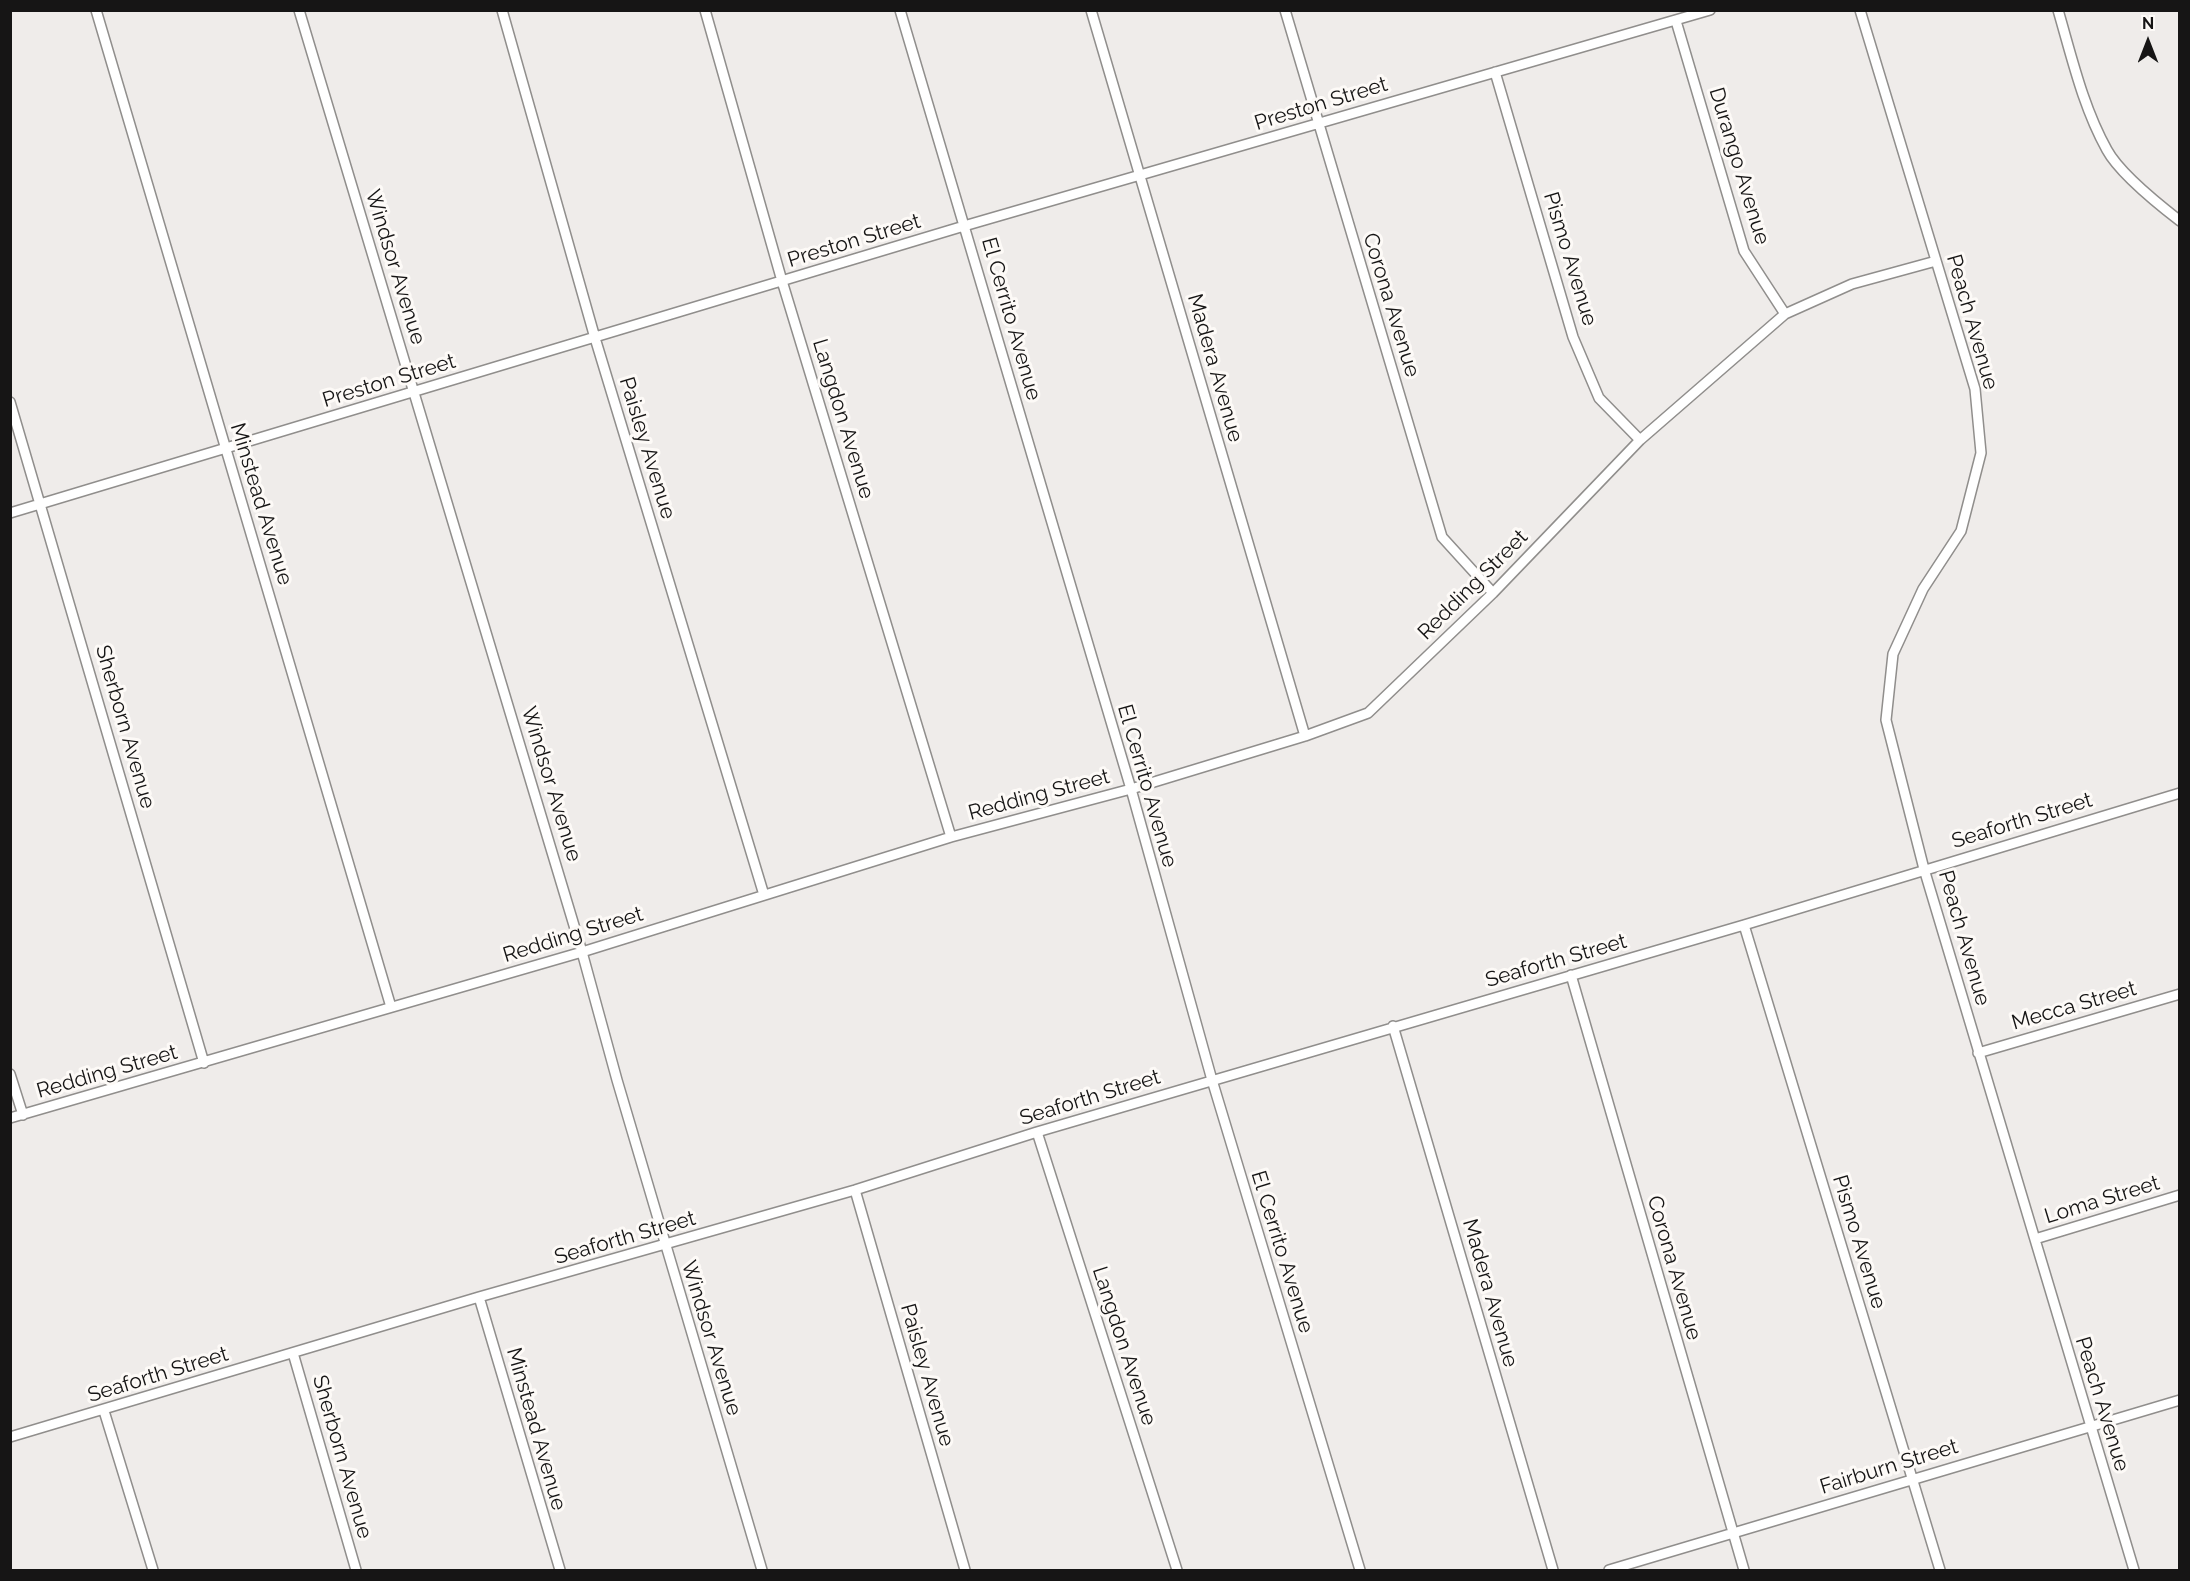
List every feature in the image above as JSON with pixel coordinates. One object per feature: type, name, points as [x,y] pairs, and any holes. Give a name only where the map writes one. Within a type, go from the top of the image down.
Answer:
[{"type":"street","name":"Minstead Avenue","points":[[96,10],[391,1007]]},
{"type":"street","name":"Windsor Avenue","points":[[298,10],[582,952],[665,1246],[762,1570]]},
{"type":"street","name":"Paisley Avenue","points":[[502,10],[595,338],[764,895]]},
{"type":"street","name":"Langdon Avenue","points":[[705,10],[782,281],[951,837]]},
{"type":"street","name":"El Cerrito Avenue","points":[[900,10],[1131,789],[1212,1080],[1360,1570]]},
{"type":"street","name":"Madera Avenue","points":[[1091,10],[1305,736]]},
{"type":"street","name":"Corona Avenue","points":[[1285,10],[1442,537],[1494,593]]},
{"type":"street","name":"Preston Street","points":[[10,513],[226,450],[964,226],[1140,178],[1318,123],[1710,10]]},
{"type":"street","name":"Peach Avenue","points":[[1860,10],[1975,389],[1981,453],[1961,531],[1923,589],[1893,654],[1886,720],[1924,869],[2133,1570]]},
{"type":"street","points":[[2058,10],[2081,91],[2108,152],[2150,198],[2180,221]]},
{"type":"street","name":"Durango Avenue","points":[[1676,21],[1743,251],[1785,314]]},
{"type":"street","name":"Pismo Avenue","points":[[1496,72],[1573,337],[1599,398],[1640,440]]},
{"type":"street","name":"Redding Street","points":[[10,1118],[582,952],[951,837],[1131,789],[1305,736],[1368,713],[1494,593],[1640,440],[1785,314],[1852,284],[1936,261]]},
{"type":"street","name":"Sherborn Avenue","points":[[10,402],[204,1063]]},
{"type":"street","name":"Seaforth Street","points":[[10,1437],[104,1411],[479,1297],[665,1246],[855,1190],[1037,1132],[1744,925],[2180,793]]},
{"type":"street","name":"Pismo Avenue","points":[[1744,925],[1940,1570]]},
{"type":"street","name":"Corona Avenue","points":[[1571,975],[1744,1570]]},
{"type":"street","name":"Mecca Street","points":[[1978,1053],[2180,994]]},
{"type":"street","name":"Madera Avenue","points":[[1393,1026],[1554,1570]]},
{"type":"street","points":[[10,1074],[23,1115]]},
{"type":"street","name":"Langdon Avenue","points":[[1037,1132],[1177,1570]]},
{"type":"street","name":"Paisley Avenue","points":[[855,1190],[965,1570]]},
{"type":"street","name":"Loma Street","points":[[2035,1239],[2180,1195]]},
{"type":"street","name":"Minstead Avenue","points":[[479,1297],[560,1570]]},
{"type":"street","name":"Sherborn Avenue","points":[[293,1353],[356,1570]]},
{"type":"street","name":"Fairburn Street","points":[[1609,1570],[2180,1400]]},
{"type":"street","points":[[104,1411],[153,1570]]}]
